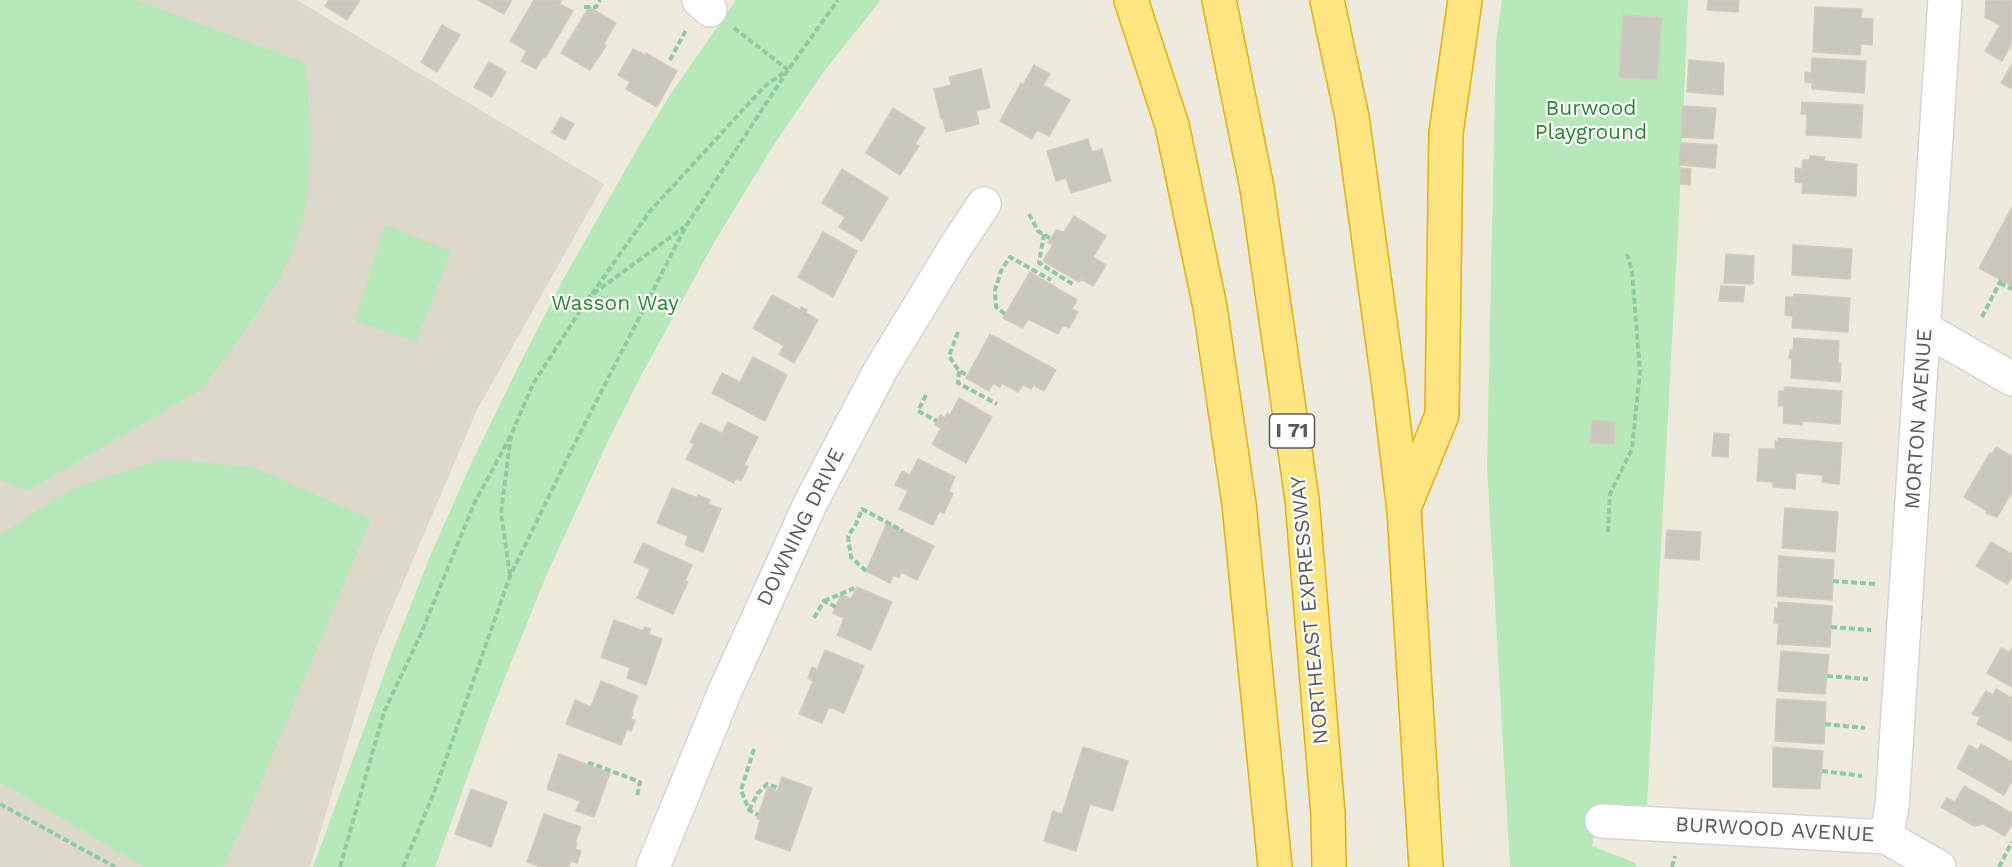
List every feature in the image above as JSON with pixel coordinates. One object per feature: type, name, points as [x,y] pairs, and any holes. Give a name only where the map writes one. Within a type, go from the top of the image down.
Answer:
[{"type":"highway","points":[[1131,0],[1172,125],[1210,307],[1239,504],[1275,867]]},
{"type":"highway","name":"NORTHEAST EXPRESSWAY","points":[[1219,0],[1257,188],[1302,500],[1328,814],[1329,867]]},
{"type":"highway","points":[[1327,0],[1352,117],[1404,510],[1426,867]]},
{"type":"highway","points":[[1404,510],[1442,415],[1446,133],[1465,0]]},
{"type":"street","name":"MORTON AVENUE","points":[[1886,837],[1892,806],[1904,637],[1945,0]]},
{"type":"street","name":"DOWNING DRIVE","points":[[653,867],[725,691],[814,494],[880,371],[984,204]]},
{"type":"street","points":[[1925,329],[2012,379]]},
{"type":"street","name":"BURWOOD AVENUE","points":[[1602,821],[1886,837],[1939,867]]},
{"type":"path","points":[[584,7],[596,7],[600,0]]},
{"type":"path","points":[[403,867],[435,790],[510,576],[576,441],[686,226],[788,70],[838,0]]},
{"type":"path","points":[[670,60],[699,12],[788,70]]},
{"type":"path","points":[[340,867],[384,712],[420,636],[474,504],[534,384],[589,297],[650,211],[765,86],[788,70]]},
{"type":"path","points":[[1029,214],[1038,231],[1050,239]]},
{"type":"path","points":[[589,297],[686,226]]},
{"type":"path","points":[[1044,234],[1039,263],[1074,285]]},
{"type":"path","points":[[1608,532],[1610,494],[1632,449],[1640,371],[1632,271],[1627,254]]},
{"type":"path","points":[[1005,314],[996,307],[995,290],[1001,271],[1010,257],[1051,280]]},
{"type":"path","points":[[1982,317],[2001,281],[2012,289]]},
{"type":"path","points":[[958,332],[949,356],[959,371],[967,375]]},
{"type":"path","points":[[959,371],[958,383],[997,404]]},
{"type":"path","points":[[926,395],[918,411],[937,421]]},
{"type":"path","points":[[510,435],[501,513],[510,576]]},
{"type":"path","points":[[866,571],[851,557],[848,536],[862,510],[903,531]]},
{"type":"path","points":[[1833,581],[1876,584]]},
{"type":"path","points":[[814,618],[824,601],[857,586]]},
{"type":"path","points":[[824,601],[836,607]]},
{"type":"path","points":[[1831,627],[1904,637]]},
{"type":"path","points":[[1827,676],[1869,680]]},
{"type":"path","points":[[1825,724],[1866,728]]},
{"type":"path","points":[[754,749],[741,790],[749,810],[758,815]]},
{"type":"path","points":[[589,765],[590,763],[640,782],[637,797]]},
{"type":"path","points":[[1822,771],[1863,776]]},
{"type":"path","points":[[749,810],[758,793],[767,784],[778,788]]},
{"type":"path","points":[[0,804],[115,867]]},
{"type":"path","points":[[1999,867],[2012,842]]},
{"type":"shaded area","points":[[0,0],[297,0],[604,184],[477,410],[374,651],[310,867],[0,867]]},
{"type":"green space","points":[[0,0],[136,0],[305,63],[311,138],[306,206],[293,251],[277,283],[248,327],[202,389],[28,491],[0,480]]},
{"type":"green space","name":"Wasson Way","points":[[736,0],[881,0],[825,70],[773,146],[715,241],[643,372],[609,439],[547,574],[491,712],[435,867],[313,867],[431,554],[517,369],[565,276],[640,144],[672,92]]},
{"type":"green space","name":"Burwood Playground","points":[[1502,0],[1688,0],[1679,213],[1646,823],[1598,814],[1592,846],[1636,863],[1636,867],[1510,867],[1487,466],[1496,43]]},
{"type":"green space","points":[[385,225],[451,251],[416,342],[355,321]]},
{"type":"green space","points":[[164,459],[253,467],[371,519],[242,828],[223,867],[144,867],[0,782],[0,535],[73,488]]},
{"type":"building","points":[[329,0],[360,0],[347,20],[325,6]]},
{"type":"building","points":[[478,0],[512,0],[504,14]]},
{"type":"building","points":[[534,0],[562,0],[560,4],[573,11],[536,69],[521,61],[527,51],[510,41]]},
{"type":"building","points":[[1708,0],[1739,0],[1738,12],[1707,10]]},
{"type":"building","points":[[1986,0],[2012,1],[2012,43],[2002,61],[1985,51],[2000,25],[1985,17]]},
{"type":"building","points":[[589,7],[616,23],[604,44],[606,46],[590,70],[561,53]]},
{"type":"building","points":[[1815,7],[1862,9],[1861,18],[1873,19],[1872,45],[1861,44],[1860,55],[1813,52]]},
{"type":"building","points":[[1623,15],[1662,18],[1657,80],[1619,77]]},
{"type":"building","points":[[442,25],[460,35],[437,72],[421,62]]},
{"type":"building","points":[[633,49],[645,55],[646,53],[677,71],[657,107],[626,89],[630,82],[618,75]]},
{"type":"building","points":[[1812,58],[1866,61],[1864,93],[1812,89],[1812,83],[1805,82],[1805,72],[1811,73]]},
{"type":"building","points":[[1689,60],[1724,63],[1723,95],[1687,92]]},
{"type":"building","points":[[489,62],[506,72],[492,97],[474,87]]},
{"type":"building","points":[[2012,64],[2012,89],[2001,83]]},
{"type":"building","points":[[1034,65],[1050,74],[1043,85],[1070,100],[1049,136],[1037,130],[1032,139],[1000,121]]},
{"type":"building","points":[[981,69],[990,108],[976,111],[979,124],[946,132],[934,89],[951,85],[949,77]]},
{"type":"building","points":[[1802,102],[1863,105],[1861,138],[1806,135],[1807,114],[1801,114]]},
{"type":"building","points":[[1682,106],[1716,108],[1713,139],[1681,137]]},
{"type":"building","points":[[893,108],[925,128],[915,144],[919,146],[900,175],[866,153]]},
{"type":"building","points":[[561,117],[574,124],[565,140],[552,132]]},
{"type":"building","points":[[1088,139],[1092,152],[1102,149],[1111,181],[1071,193],[1066,178],[1056,181],[1047,151]]},
{"type":"building","points":[[1681,143],[1717,145],[1715,168],[1679,165]]},
{"type":"building","points":[[1810,156],[1825,157],[1824,161],[1857,164],[1856,196],[1802,193],[1803,183],[1795,182],[1795,168],[1802,169],[1803,160],[1810,160]]},
{"type":"building","points":[[1681,168],[1691,169],[1690,185],[1680,184]]},
{"type":"building","points":[[842,169],[888,198],[862,241],[839,227],[845,217],[822,203]]},
{"type":"building","points":[[2012,207],[2012,286],[1979,268]]},
{"type":"building","points":[[1074,216],[1106,236],[1093,257],[1106,265],[1093,286],[1081,279],[1079,282],[1043,261],[1053,245],[1048,243],[1056,230],[1064,232]]},
{"type":"building","points":[[823,232],[857,251],[833,297],[798,277]]},
{"type":"building","points":[[1793,245],[1852,249],[1850,279],[1792,275]]},
{"type":"building","points":[[1726,254],[1754,256],[1753,284],[1724,283]]},
{"type":"building","points":[[1030,272],[1077,300],[1072,309],[1078,312],[1069,328],[1063,325],[1058,334],[1028,319],[1023,328],[1003,318]]},
{"type":"building","points":[[1721,286],[1745,287],[1743,302],[1719,301]]},
{"type":"building","points":[[1794,294],[1850,298],[1848,332],[1792,328],[1793,316],[1785,315],[1786,297],[1794,297]]},
{"type":"building","points":[[772,295],[800,310],[801,307],[807,310],[806,313],[818,320],[794,363],[779,354],[784,346],[753,328]]},
{"type":"building","points":[[990,334],[1056,370],[1044,391],[1034,385],[1031,389],[1023,385],[1018,392],[1002,383],[1000,387],[993,383],[989,391],[966,378]]},
{"type":"building","points":[[1794,338],[1839,341],[1840,382],[1791,378],[1792,359],[1789,358],[1790,350],[1793,350]]},
{"type":"building","points":[[753,357],[787,375],[765,421],[712,393],[722,373],[740,382]]},
{"type":"building","points":[[1785,387],[1842,391],[1840,424],[1803,421],[1802,425],[1783,423],[1784,406],[1778,406],[1779,391],[1784,391]]},
{"type":"building","points":[[959,398],[992,417],[966,463],[932,444],[941,428],[935,425],[940,415],[945,418],[947,413],[950,415]]},
{"type":"building","points":[[1593,420],[1615,422],[1614,444],[1590,443]]},
{"type":"building","points":[[728,422],[758,437],[744,465],[748,467],[741,481],[736,478],[734,483],[686,459],[694,444],[690,442],[700,423],[722,433]]},
{"type":"building","points":[[1714,433],[1729,434],[1728,457],[1712,456]]},
{"type":"building","points":[[1778,438],[1842,443],[1839,484],[1822,482],[1823,475],[1796,473],[1795,489],[1773,487],[1773,482],[1757,481],[1759,449],[1775,449],[1775,441],[1778,442]]},
{"type":"building","points":[[1996,447],[2012,456],[2012,492],[1997,517],[1986,513],[1987,511],[1964,497],[1990,453],[1992,454]]},
{"type":"building","points":[[918,459],[955,477],[949,491],[953,494],[944,513],[939,512],[933,525],[899,509],[908,491],[895,485],[902,471],[910,475]]},
{"type":"building","points":[[672,488],[710,500],[708,504],[721,509],[703,552],[685,545],[688,536],[657,523]]},
{"type":"building","points":[[1785,508],[1838,512],[1835,552],[1782,548]]},
{"type":"building","points":[[887,523],[934,546],[917,580],[901,572],[899,578],[893,575],[890,583],[866,571]]},
{"type":"building","points":[[1667,530],[1701,532],[1699,560],[1665,558]]},
{"type":"building","points":[[1991,542],[2012,554],[2012,577],[2007,584],[1976,566]]},
{"type":"building","points":[[643,543],[692,565],[685,581],[688,582],[673,614],[637,598],[650,569],[634,562]]},
{"type":"building","points":[[1779,556],[1834,560],[1832,600],[1777,596]]},
{"type":"building","points":[[857,587],[892,602],[871,650],[837,635],[844,618],[833,613],[841,594],[851,599]]},
{"type":"building","points":[[1778,602],[1832,606],[1830,647],[1777,644],[1779,623],[1774,623],[1775,608],[1778,609]]},
{"type":"building","points":[[614,620],[643,631],[645,627],[651,629],[649,634],[662,639],[646,685],[627,678],[630,668],[601,657]]},
{"type":"building","points":[[2001,648],[2009,652],[2012,648],[2012,687],[1987,673]]},
{"type":"building","points":[[825,650],[864,666],[844,713],[829,707],[822,723],[799,714],[813,681],[808,678],[812,667],[817,670]]},
{"type":"building","points":[[1781,651],[1829,655],[1825,694],[1778,691]]},
{"type":"building","points":[[601,681],[638,696],[631,719],[635,721],[631,731],[627,729],[621,745],[566,724],[575,700],[591,707]]},
{"type":"building","points":[[1996,689],[2012,698],[2012,742],[1977,724],[1980,717],[1972,714],[1986,691],[1993,695]]},
{"type":"building","points":[[1777,699],[1826,702],[1824,744],[1775,741]]},
{"type":"building","points":[[1981,744],[2012,762],[2012,781],[2004,795],[1957,768],[1969,745],[1978,750]]},
{"type":"building","points":[[1083,747],[1128,761],[1113,811],[1090,804],[1076,851],[1044,841],[1053,811],[1062,814]]},
{"type":"building","points":[[1773,747],[1823,751],[1820,789],[1773,787]]},
{"type":"building","points":[[559,754],[610,773],[594,817],[576,811],[580,801],[547,789]]},
{"type":"building","points":[[782,777],[812,788],[790,851],[755,839],[760,820],[757,819],[768,787],[777,791]]},
{"type":"building","points":[[1964,786],[2012,813],[2012,824],[2005,836],[1983,824],[1974,826],[1941,807],[1947,798],[1955,802]]},
{"type":"building","points":[[471,789],[507,802],[491,847],[455,834]]},
{"type":"building","points":[[544,814],[581,827],[575,843],[577,843],[575,849],[581,851],[577,863],[571,861],[569,867],[540,867],[527,862]]}]
